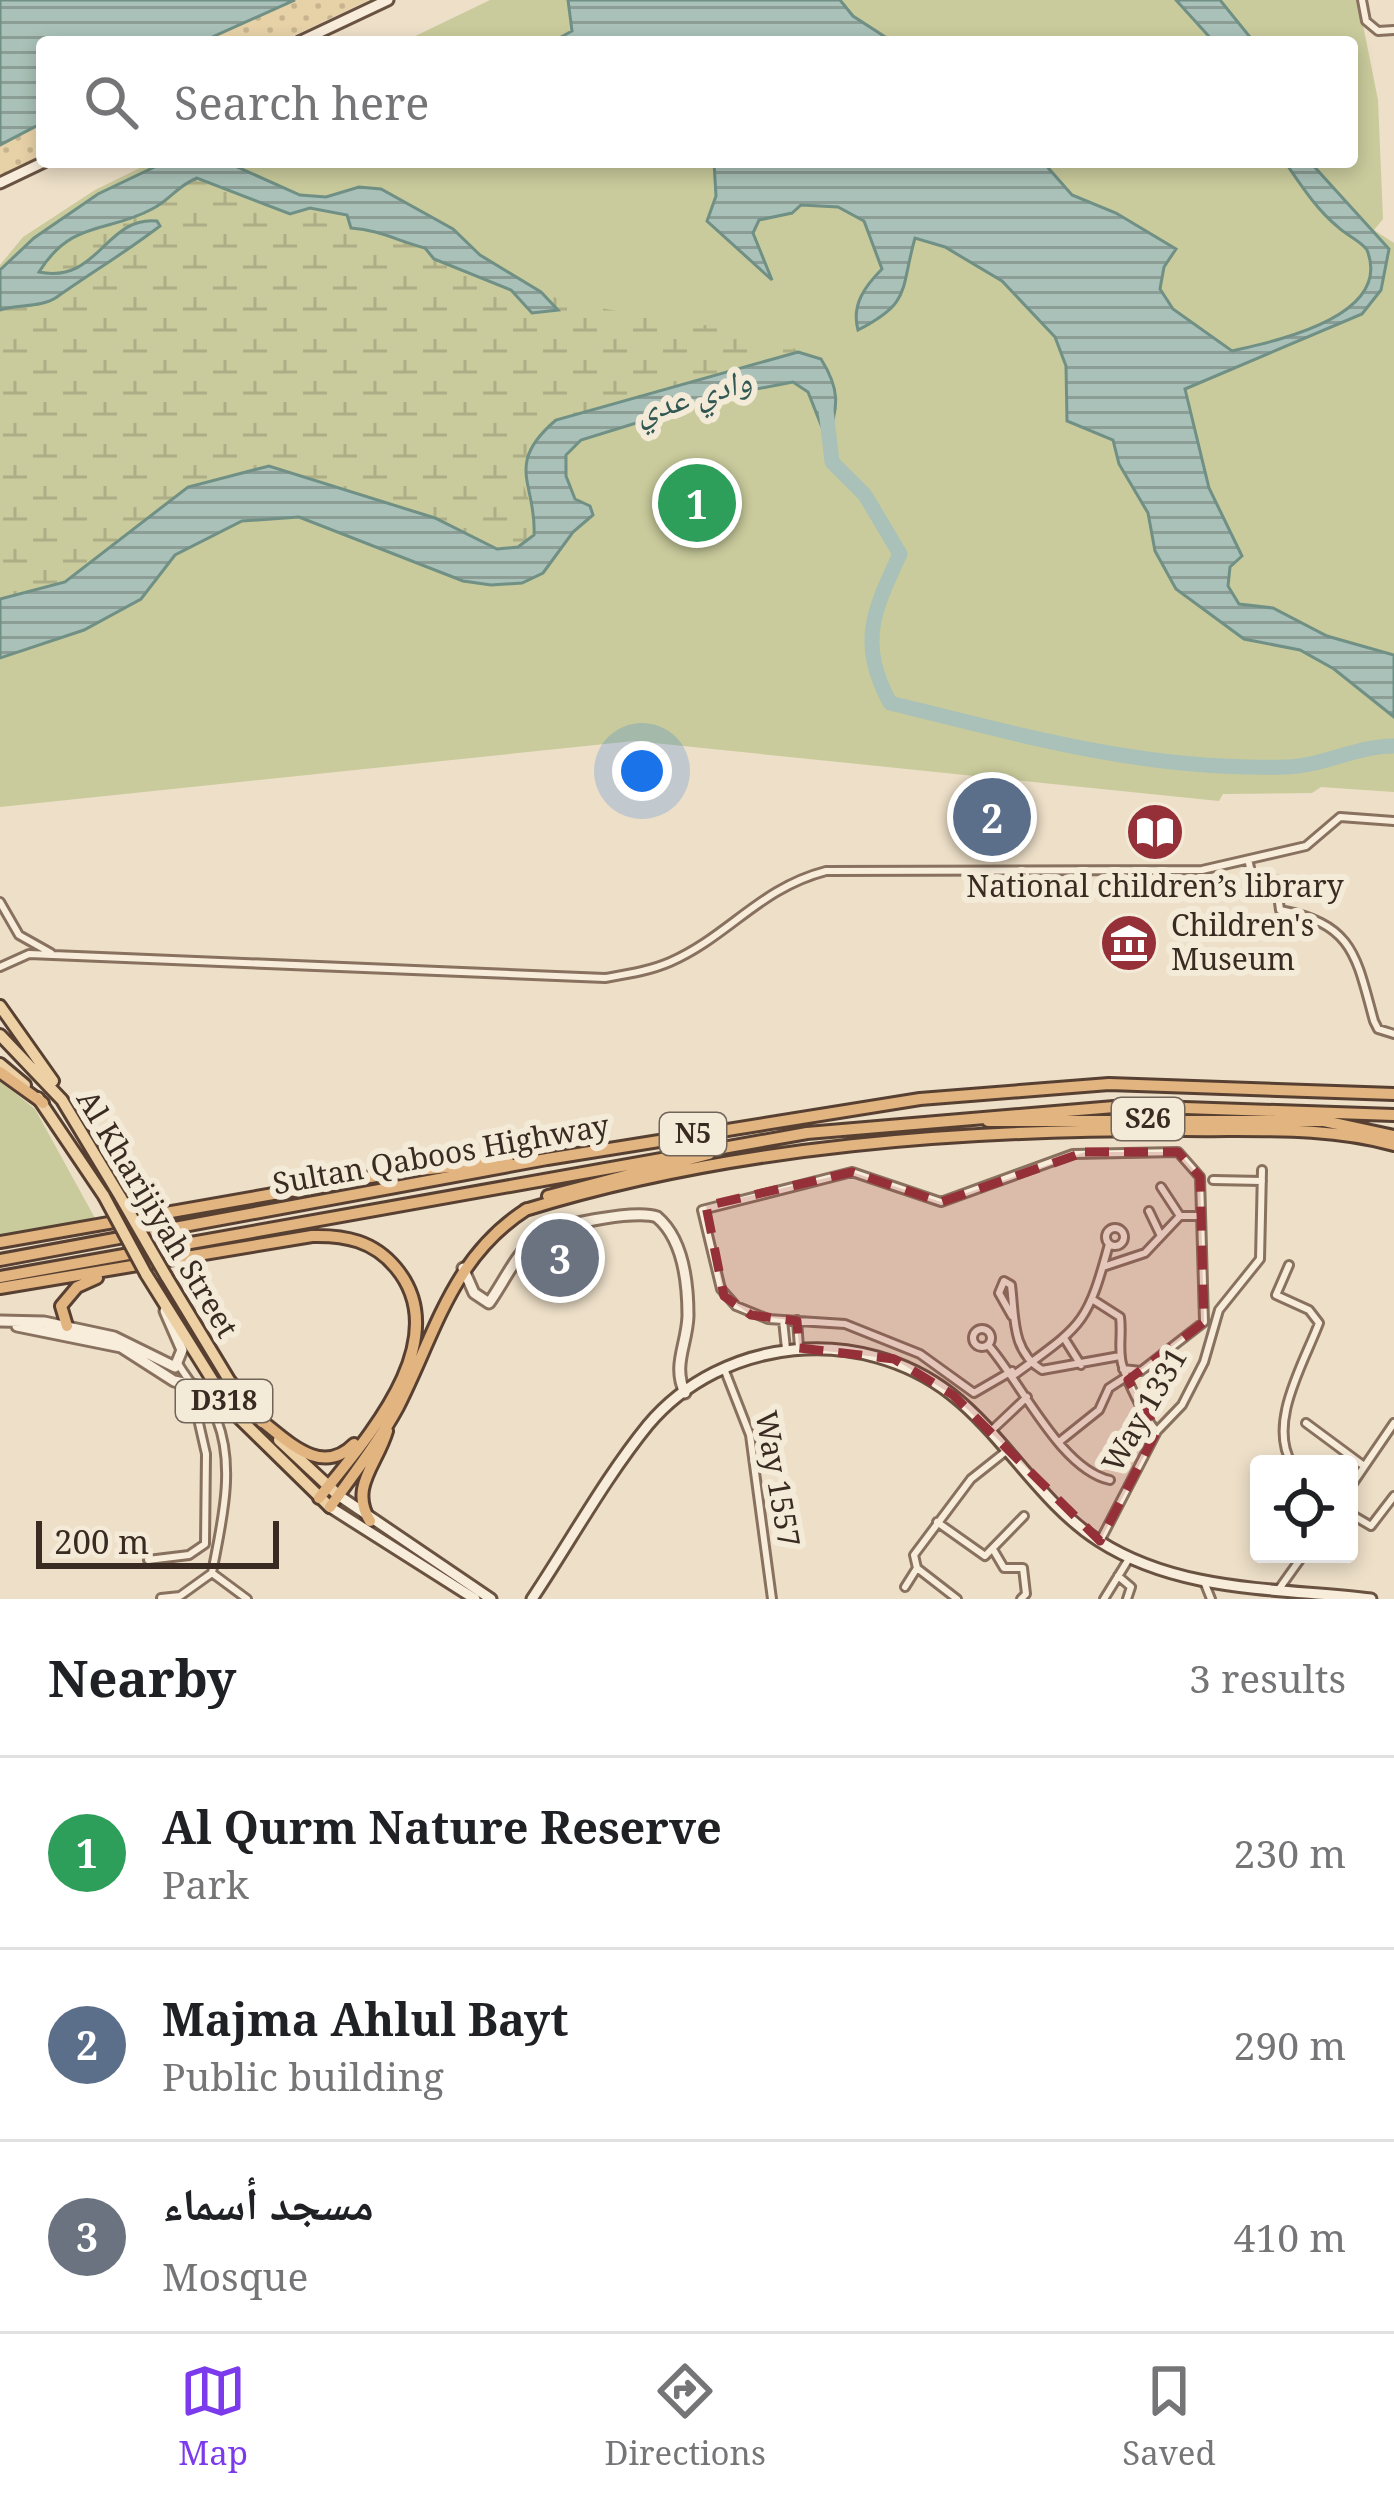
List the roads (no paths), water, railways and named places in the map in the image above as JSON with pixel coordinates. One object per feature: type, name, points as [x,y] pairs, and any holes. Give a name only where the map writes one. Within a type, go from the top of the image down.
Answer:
[{"type":"highway","points":[[0,1068],[43,1103]]},
{"type":"highway","name":"Sultan Qaboos Highway","points":[[0,1260],[794,1116],[1034,1088],[1231,1084],[1394,1094]]},
{"type":"highway","name":"Sultan Qaboos Highway","points":[[0,1277],[735,1144],[901,1122],[1126,1106],[1394,1114]]},
{"type":"highway","name":"S26","points":[[901,1122],[1324,1121],[1394,1136]]},
{"type":"highway","points":[[525,1210],[616,1186],[813,1152],[1015,1129],[1314,1130],[1394,1145]]},
{"type":"highway","points":[[330,1507],[333,1491],[386,1418],[443,1302],[481,1245],[525,1210],[566,1189],[688,1162],[735,1144]]},
{"type":"highway","points":[[0,1242],[399,1172],[547,1159]]},
{"type":"highway","points":[[0,1288],[331,1235],[381,1252],[411,1291],[417,1325],[411,1358],[361,1490],[360,1505],[370,1521]]},
{"type":"highway","points":[[44,1322],[91,1279],[162,1261]]},
{"type":"highway","points":[[61,1306],[67,1326]]},
{"type":"highway","points":[[258,1418],[307,1454],[325,1460],[346,1452],[386,1418]]},
{"type":"highway","points":[[319,1498],[333,1491]]},
{"type":"main road","points":[[312,36],[388,0]]},
{"type":"main road","points":[[0,183],[36,166]]},
{"type":"main road","points":[[2,1008],[62,1100]]},
{"type":"main road","name":"Al Kharijiyah Street","points":[[0,1035],[62,1100],[166,1276],[258,1418],[370,1521],[491,1599]]},
{"type":"main road","name":"Al Kharijiyah Street","points":[[43,1103],[104,1196],[216,1390],[330,1507],[476,1599]]},
{"type":"main road","points":[[463,1268],[474,1292],[490,1303],[525,1250],[546,1231],[640,1213],[657,1217],[680,1250],[688,1316],[677,1374],[685,1393]]},
{"type":"main road","points":[[0,1322],[44,1322],[114,1337],[170,1366],[179,1365],[182,1350],[156,1290]]},
{"type":"main road","points":[[443,1302],[474,1292]]},
{"type":"main road","points":[[0,1322],[121,1347],[192,1390],[216,1390]]},
{"type":"main road","points":[[17,1326],[44,1322]]},
{"type":"main road","points":[[532,1599],[649,1424],[685,1393],[725,1371],[785,1349],[829,1347],[894,1359],[952,1394],[1100,1541],[1130,1557],[1205,1584],[1372,1599]]},
{"type":"street","points":[[1362,0],[1366,21],[1378,31],[1394,30]]},
{"type":"street","points":[[0,967],[22,955],[605,978],[674,961],[760,898],[791,880],[826,871],[1202,870],[1249,863],[1306,846],[1340,817],[1394,821]]},
{"type":"street","points":[[1249,863],[1253,883],[1276,880],[1280,910],[1327,924],[1351,945],[1378,1030],[1394,1034]]},
{"type":"street","points":[[0,902],[19,935],[60,956]]},
{"type":"street","points":[[1059,1442],[1100,1410],[1109,1388],[1125,1373],[1141,1371],[1204,1322],[1200,1177],[1184,1154],[1072,1154],[941,1202],[852,1172],[706,1206],[702,1217],[724,1296],[751,1315],[824,1319],[885,1339],[920,1354],[974,1393],[1031,1363],[1064,1338],[1095,1301],[1109,1244]]},
{"type":"street","name":"Way 1331","points":[[1100,1541],[1157,1431],[1182,1405],[1204,1362],[1220,1310],[1260,1259],[1262,1170]]},
{"type":"street","points":[[1214,1180],[1262,1181]]},
{"type":"street","points":[[1161,1187],[1180,1216]]},
{"type":"street","points":[[1148,1211],[1160,1234]]},
{"type":"street","points":[[1103,1268],[1144,1253],[1180,1216],[1201,1216]]},
{"type":"street","points":[[1286,1455],[1285,1411],[1319,1322],[1310,1310],[1276,1294],[1288,1265]]},
{"type":"street","points":[[1012,1316],[1011,1285],[1004,1281],[999,1293],[1031,1363],[1042,1370],[1120,1356]]},
{"type":"street","points":[[1095,1301],[1120,1317],[1125,1373],[1141,1399],[1148,1424],[1157,1431]]},
{"type":"street","points":[[783,1320],[785,1349]]},
{"type":"street","points":[[797,1320],[799,1348]]},
{"type":"street","points":[[1064,1338],[1081,1365]]},
{"type":"street","points":[[988,1345],[1013,1373],[1059,1442],[1099,1477],[1110,1480]]},
{"type":"street","points":[[161,1598],[180,1596],[212,1573],[226,1466],[217,1420],[179,1365]]},
{"type":"street","name":"Way 1557","points":[[725,1371],[750,1435],[772,1599]]},
{"type":"street","points":[[148,1560],[189,1555],[205,1544],[206,1454],[192,1390]]},
{"type":"street","points":[[988,1433],[1027,1397]]},
{"type":"street","points":[[1306,1423],[1364,1466]]},
{"type":"street","points":[[1358,1475],[1394,1423]]},
{"type":"street","points":[[957,1599],[917,1568],[914,1555],[970,1479],[1005,1451]]},
{"type":"street","points":[[1358,1518],[1371,1526],[1394,1496]]},
{"type":"street","points":[[937,1522],[985,1556],[1024,1516]]},
{"type":"street","points":[[994,1551],[1004,1568],[1023,1568],[1026,1594],[1021,1599]]},
{"type":"street","points":[[1104,1599],[1130,1557]]},
{"type":"street","points":[[1280,1589],[1298,1563]]},
{"type":"street","points":[[904,1587],[917,1568]]},
{"type":"street","points":[[212,1573],[247,1599]]},
{"type":"street","points":[[1118,1576],[1131,1587],[1127,1599]]},
{"type":"street","points":[[1205,1584],[1211,1599]]},
{"type":"water","points":[[0,0],[295,0],[214,36],[36,36],[36,126],[0,145]]},
{"type":"water","points":[[568,0],[840,0],[853,16],[884,36],[563,36],[572,31]]},
{"type":"water","points":[[1176,0],[1220,0],[1249,36],[1209,36]]},
{"type":"water","points":[[152,168],[239,168],[300,195],[326,197],[359,187],[381,189],[453,229],[480,255],[541,292],[558,310],[532,313],[511,290],[434,259],[425,248],[351,228],[347,215],[310,208],[290,214],[197,178],[152,209],[65,243],[39,272],[75,268],[139,222],[157,221],[160,226],[57,297],[0,310],[0,270],[34,238],[98,194]]},
{"type":"water","points":[[714,168],[1048,168],[1072,195],[1116,213],[1176,249],[1164,267],[1160,289],[1173,309],[1232,351],[1324,323],[1363,293],[1371,273],[1367,250],[1323,212],[1289,168],[1315,168],[1389,249],[1381,290],[1362,314],[1185,389],[1209,488],[1242,556],[1230,567],[1228,586],[1239,604],[1273,608],[1327,636],[1394,655],[1394,717],[1334,669],[1300,650],[1244,639],[1176,589],[1155,551],[1148,513],[1119,464],[1113,440],[1067,421],[1066,366],[1055,337],[1002,281],[945,247],[915,238],[896,303],[858,330],[861,296],[882,269],[864,221],[838,207],[801,205],[792,213],[759,220],[753,233],[772,280],[707,221],[716,196]]},
{"type":"water","points":[[798,352],[821,359],[832,380],[835,407],[827,440],[808,392],[793,382],[730,394],[581,440],[566,455],[566,476],[575,499],[590,506],[593,515],[573,532],[543,573],[522,583],[463,581],[299,517],[242,521],[175,555],[141,599],[84,630],[0,658],[0,599],[65,582],[188,487],[269,466],[435,518],[497,549],[518,547],[534,535],[527,463],[540,436],[556,420]]},
{"type":"waterway","name":"وادي عدي","points":[[826,410],[832,462],[865,495],[900,554],[873,628],[874,663],[890,703],[1086,749],[1184,763],[1287,767],[1394,746]]},
{"type":"place","name":"Al Qurm Nature Reserve","points":[[697,503]]},
{"type":"place","name":"Majma Ahlul Bayt","points":[[992,817]]},
{"type":"place","name":"National children’s library","points":[[1155,832]]},
{"type":"place","name":"Children's Museum","points":[[1129,943]]},
{"type":"place","name":"مسجد أسماء","points":[[560,1258]]}]
